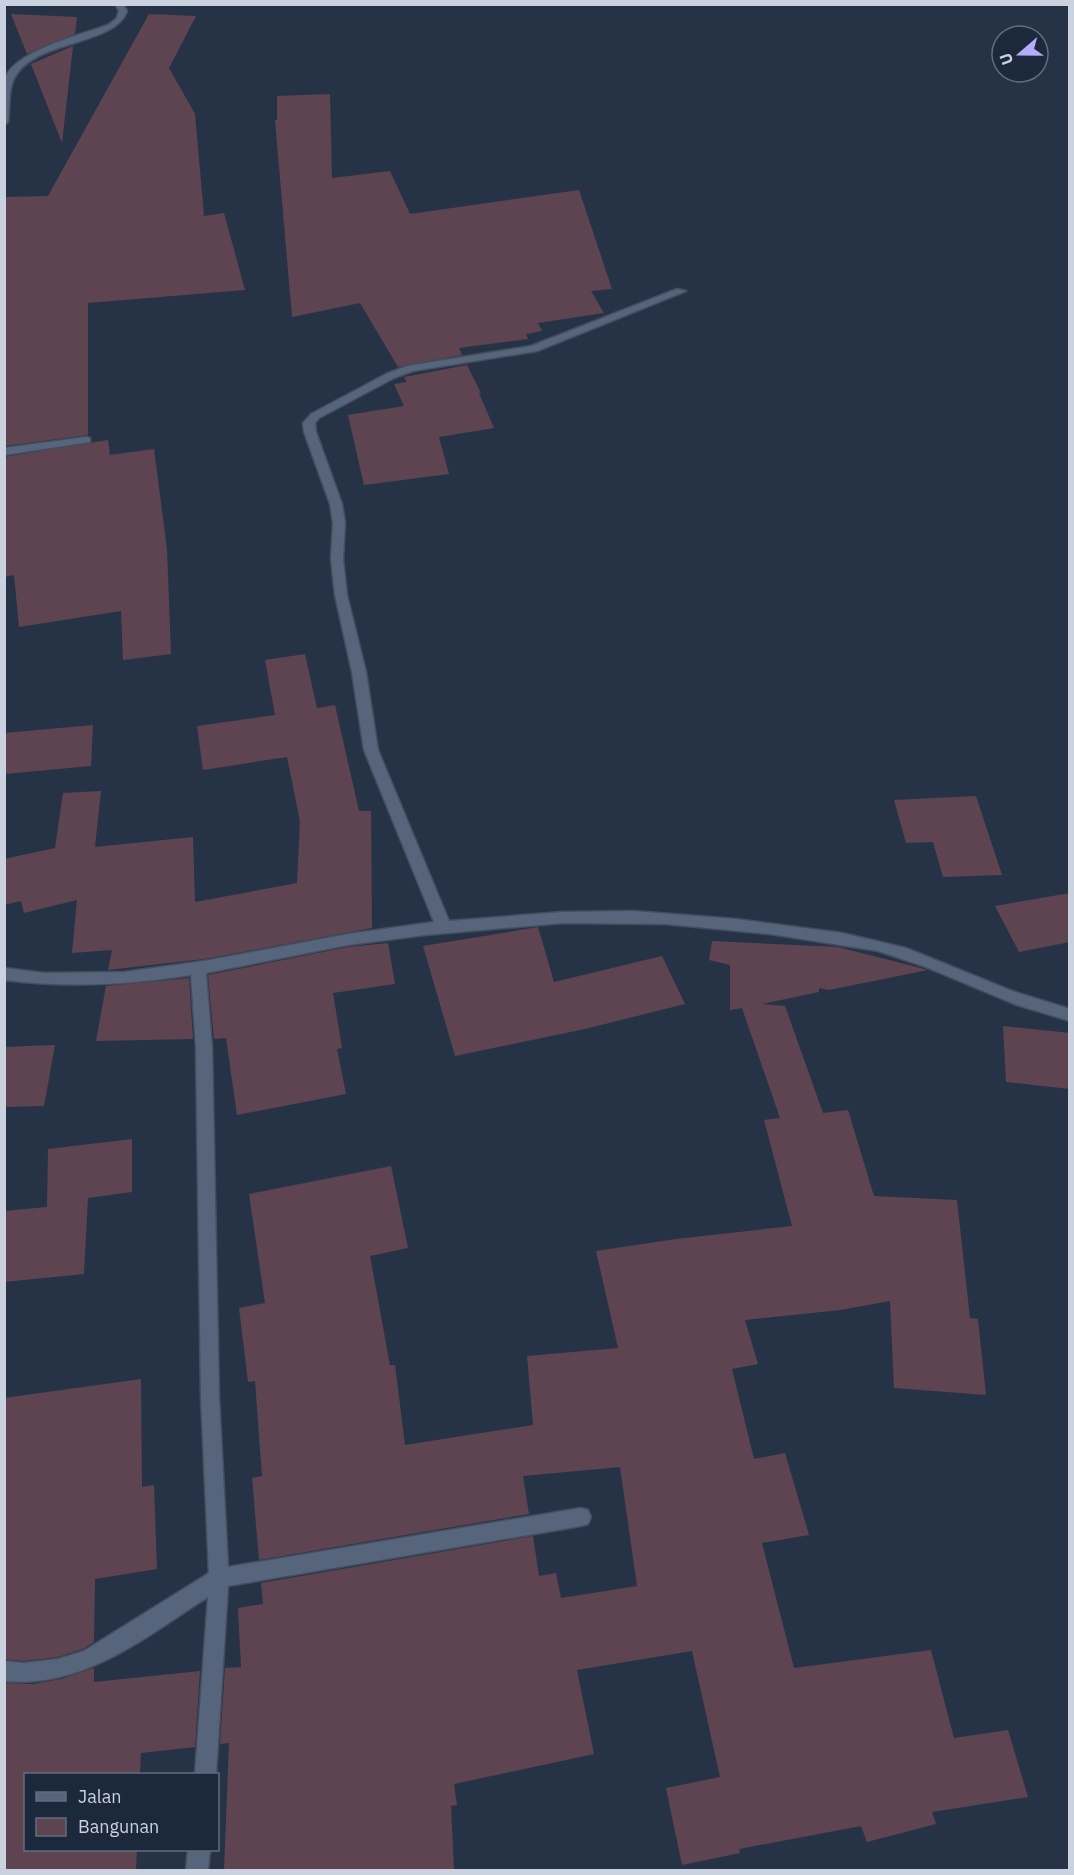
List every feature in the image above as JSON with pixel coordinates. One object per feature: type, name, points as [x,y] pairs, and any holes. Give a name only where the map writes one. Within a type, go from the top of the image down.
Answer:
[{"type":"street","points":[[4,122],[10,78],[18,69],[33,57],[111,27],[120,20],[123,11],[119,4]]},
{"type":"street","points":[[444,928],[371,750],[359,672],[340,595],[337,559],[339,523],[336,504],[310,432],[309,423],[315,416],[390,376],[411,368],[533,349],[681,291]]},
{"type":"street","points":[[4,452],[86,440]]},
{"type":"street","points":[[4,974],[37,980],[102,981],[198,968],[326,943],[531,919],[618,915],[752,925],[900,951],[1022,1001],[1070,1015]]},
{"type":"street","points":[[198,968],[204,1047],[210,1397],[219,1578],[205,1773]]},
{"type":"street","points":[[4,1671],[24,1673],[58,1669],[88,1660],[219,1578],[581,1517]]},
{"type":"street","points":[[197,1870],[199,1851]]},
{"type":"building","points":[[11,14],[77,17],[75,34],[27,54]]},
{"type":"building","points":[[149,14],[196,16],[169,68],[195,114],[204,216],[224,213],[245,290],[88,303],[88,435],[4,446],[4,197],[48,196]]},
{"type":"building","points":[[73,46],[62,143],[31,64]]},
{"type":"building","points":[[330,94],[332,178],[390,171],[410,214],[579,190],[612,289],[591,291],[604,313],[538,323],[542,331],[526,334],[528,339],[459,348],[462,355],[398,367],[360,303],[292,317],[275,120],[277,120],[277,96]]},
{"type":"building","points":[[467,365],[481,393],[479,393],[494,428],[439,437],[449,474],[364,485],[348,415],[404,406],[394,384],[407,382],[404,377]]},
{"type":"building","points":[[108,440],[110,455],[154,449],[167,549],[171,654],[123,660],[121,611],[19,627],[14,575],[4,577],[4,457]]},
{"type":"building","points":[[305,654],[317,708],[335,705],[359,811],[371,811],[372,928],[204,959],[108,970],[112,950],[72,953],[77,900],[24,913],[21,901],[4,905],[4,859],[55,848],[63,793],[101,791],[95,847],[193,837],[195,902],[297,883],[300,821],[287,757],[203,770],[197,726],[275,715],[265,660]]},
{"type":"building","points":[[93,725],[91,766],[4,774],[4,733]]},
{"type":"building","points":[[976,796],[1002,875],[943,877],[933,842],[906,843],[894,800]]},
{"type":"building","points":[[1070,893],[1070,942],[1019,952],[995,906]]},
{"type":"building","points":[[538,927],[554,982],[662,956],[685,1004],[585,1029],[455,1056],[423,946]]},
{"type":"building","points":[[712,941],[838,947],[928,970],[829,990],[819,988],[819,992],[762,1004],[785,1006],[823,1113],[848,1110],[874,1196],[957,1200],[970,1318],[978,1319],[986,1395],[894,1388],[890,1301],[840,1310],[745,1320],[758,1364],[732,1369],[754,1459],[785,1453],[809,1535],[762,1543],[794,1668],[931,1650],[954,1738],[1008,1730],[1028,1797],[932,1812],[936,1824],[867,1842],[861,1826],[739,1849],[740,1853],[682,1865],[666,1788],[720,1777],[692,1651],[577,1670],[594,1754],[454,1784],[457,1805],[451,1806],[454,1870],[224,1870],[229,1743],[220,1744],[225,1668],[241,1667],[238,1608],[263,1604],[261,1583],[533,1536],[539,1576],[556,1573],[561,1598],[637,1586],[620,1467],[523,1476],[529,1514],[259,1560],[252,1478],[262,1476],[255,1381],[248,1382],[239,1308],[265,1303],[249,1194],[391,1166],[408,1248],[370,1256],[390,1365],[395,1365],[405,1445],[533,1425],[527,1356],[618,1348],[596,1251],[792,1226],[764,1120],[780,1118],[742,1008],[730,1010],[730,965],[709,960]]},
{"type":"building","points":[[388,943],[395,984],[333,993],[342,1048],[337,1049],[346,1094],[237,1115],[226,1038],[214,1039],[208,975],[348,947]]},
{"type":"building","points":[[189,978],[193,1039],[96,1041],[106,986]]},
{"type":"building","points":[[1003,1026],[1070,1033],[1070,1089],[1006,1082]]},
{"type":"building","points":[[55,1045],[44,1106],[4,1107],[4,1047]]},
{"type":"building","points":[[132,1139],[132,1192],[88,1198],[84,1274],[4,1282],[4,1211],[47,1207],[48,1149]]},
{"type":"building","points":[[141,1379],[142,1487],[154,1485],[157,1569],[95,1579],[94,1642],[83,1649],[58,1657],[24,1661],[4,1659],[4,1398]]},
{"type":"building","points":[[94,1668],[94,1682],[200,1671],[195,1747],[141,1753],[140,1773],[24,1773],[24,1851],[137,1851],[136,1870],[4,1870],[4,1683],[33,1684],[61,1679]]}]
